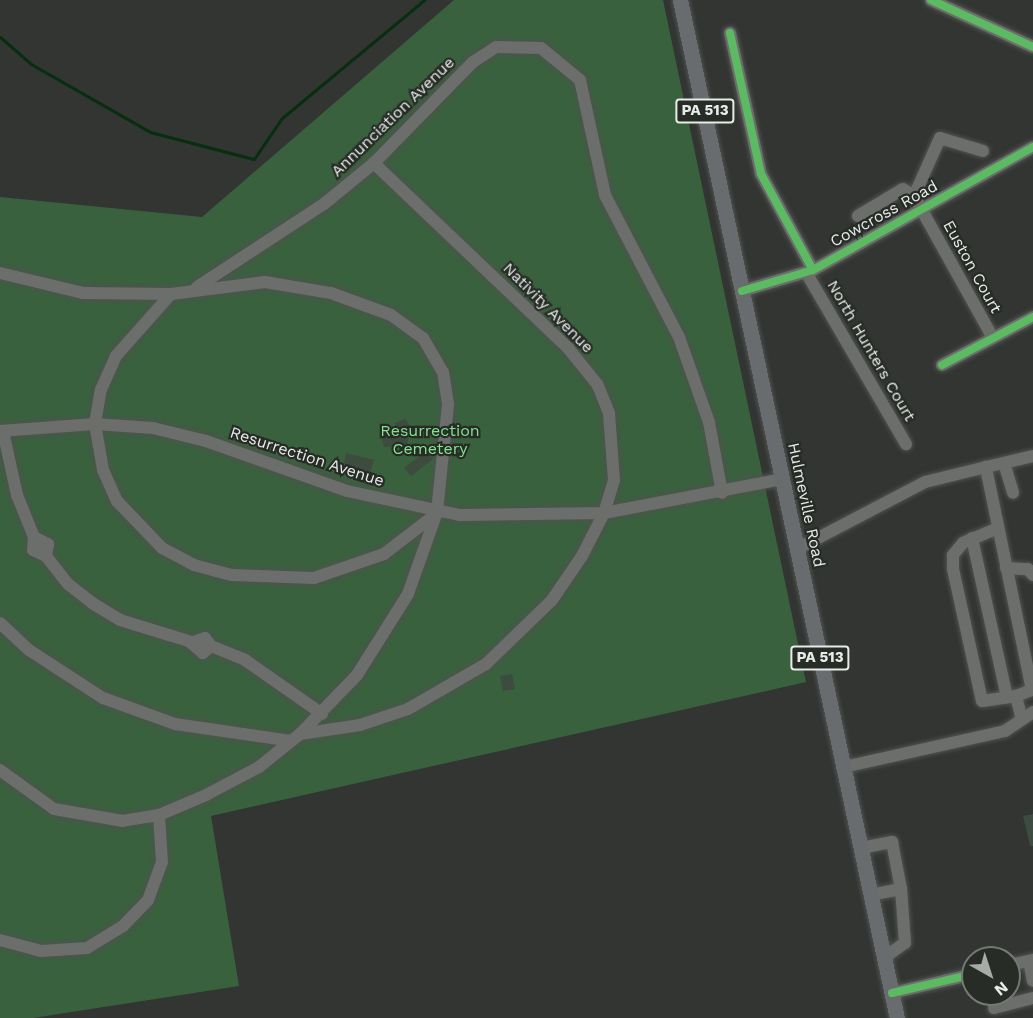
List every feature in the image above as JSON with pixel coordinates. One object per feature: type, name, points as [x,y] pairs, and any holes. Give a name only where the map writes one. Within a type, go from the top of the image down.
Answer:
[{"type":"main road","name":"Hulmeville Road","points":[[680,0],[897,1018]]},
{"type":"street","points":[[931,0],[1033,47]]},
{"type":"street","name":"North Hunters Court","points":[[730,33],[761,174],[810,272],[906,444]]},
{"type":"street","name":"Annunciation Avenue","points":[[196,287],[324,204],[374,163],[454,78],[496,47],[541,48],[563,62],[580,80],[605,195],[679,337],[709,422],[722,493]]},
{"type":"street","points":[[858,216],[903,189],[914,196],[940,138],[982,151]]},
{"type":"street","name":"Cowcross Road","points":[[742,291],[810,272],[923,211],[1033,147]]},
{"type":"street","name":"Nativity Avenue","points":[[296,737],[360,725],[408,709],[494,657],[552,600],[604,513],[614,480],[615,447],[609,413],[597,384],[568,348],[374,163]]},
{"type":"street","name":"Euston Court","points":[[914,196],[993,338]]},
{"type":"street","points":[[0,273],[83,293],[171,294],[196,287],[265,282],[331,293],[391,315],[423,338],[443,372],[448,405],[437,512],[422,560],[383,638],[357,675],[322,714],[296,737],[259,767],[159,815],[123,821],[80,816],[54,808],[0,770]]},
{"type":"street","points":[[171,294],[116,356],[101,389],[95,424],[103,470],[117,501],[137,528],[186,561],[232,575],[314,578],[384,554],[437,512]]},
{"type":"street","points":[[942,366],[1033,317]]},
{"type":"street","name":"Resurrection Avenue","points":[[2,431],[95,424],[153,428],[206,441],[347,491],[437,512],[518,517],[604,513],[722,493],[782,479]]},
{"type":"street","points":[[2,431],[17,495],[34,537],[48,544],[46,556],[68,584],[92,603],[120,620],[192,642],[205,638],[211,646],[245,660],[322,714]]},
{"type":"street","points":[[797,549],[925,482],[1033,456]]},
{"type":"street","points":[[1004,463],[1013,493]]},
{"type":"street","points":[[986,467],[1006,568],[1028,642],[1032,690],[1012,697],[982,701],[953,569],[952,555],[972,538],[998,528]]},
{"type":"street","points":[[972,538],[1012,697],[1021,716]]},
{"type":"street","points":[[1006,568],[1028,569],[1033,575]]},
{"type":"street","points":[[0,623],[29,651],[103,698],[175,724],[296,737]]},
{"type":"street","points":[[844,767],[1005,731],[1021,716],[1033,712]]},
{"type":"street","points":[[0,940],[41,951],[87,948],[123,926],[148,900],[162,862],[159,815]]},
{"type":"street","points":[[861,848],[892,842],[907,936],[903,948],[884,958]]},
{"type":"street","points":[[871,895],[901,890]]},
{"type":"street","points":[[1031,960],[1033,981]]},
{"type":"street","points":[[892,993],[961,977]]},
{"type":"street","points":[[994,1008],[1033,998]]},
{"type":"green space","name":"Resurrection Cemetery","points":[[454,0],[663,0],[806,682],[211,816],[239,986],[33,1018],[0,1018],[0,197],[202,217]]},
{"type":"building","points":[[405,419],[415,432],[409,434],[407,447],[384,447],[381,436],[397,432],[395,423]]},
{"type":"building","points":[[426,451],[433,459],[411,476],[404,468]]},
{"type":"building","points":[[346,453],[374,460],[370,474],[343,468]]},
{"type":"building","points":[[512,674],[515,689],[503,691],[500,676]]},
{"type":"building","points":[[1033,814],[1033,846],[1030,846],[1023,816]]},
{"type":"waterway","points":[[0,37],[31,64],[150,132],[254,159],[282,118],[424,0]]},
{"type":"cycle path","points":[[931,0],[1033,47]]},
{"type":"cycle path","points":[[730,33],[761,174],[813,270]]},
{"type":"cycle path","points":[[742,291],[813,270],[1033,147]]},
{"type":"cycle path","points":[[942,365],[1033,317]]},
{"type":"cycle path","points":[[892,993],[961,977]]}]
